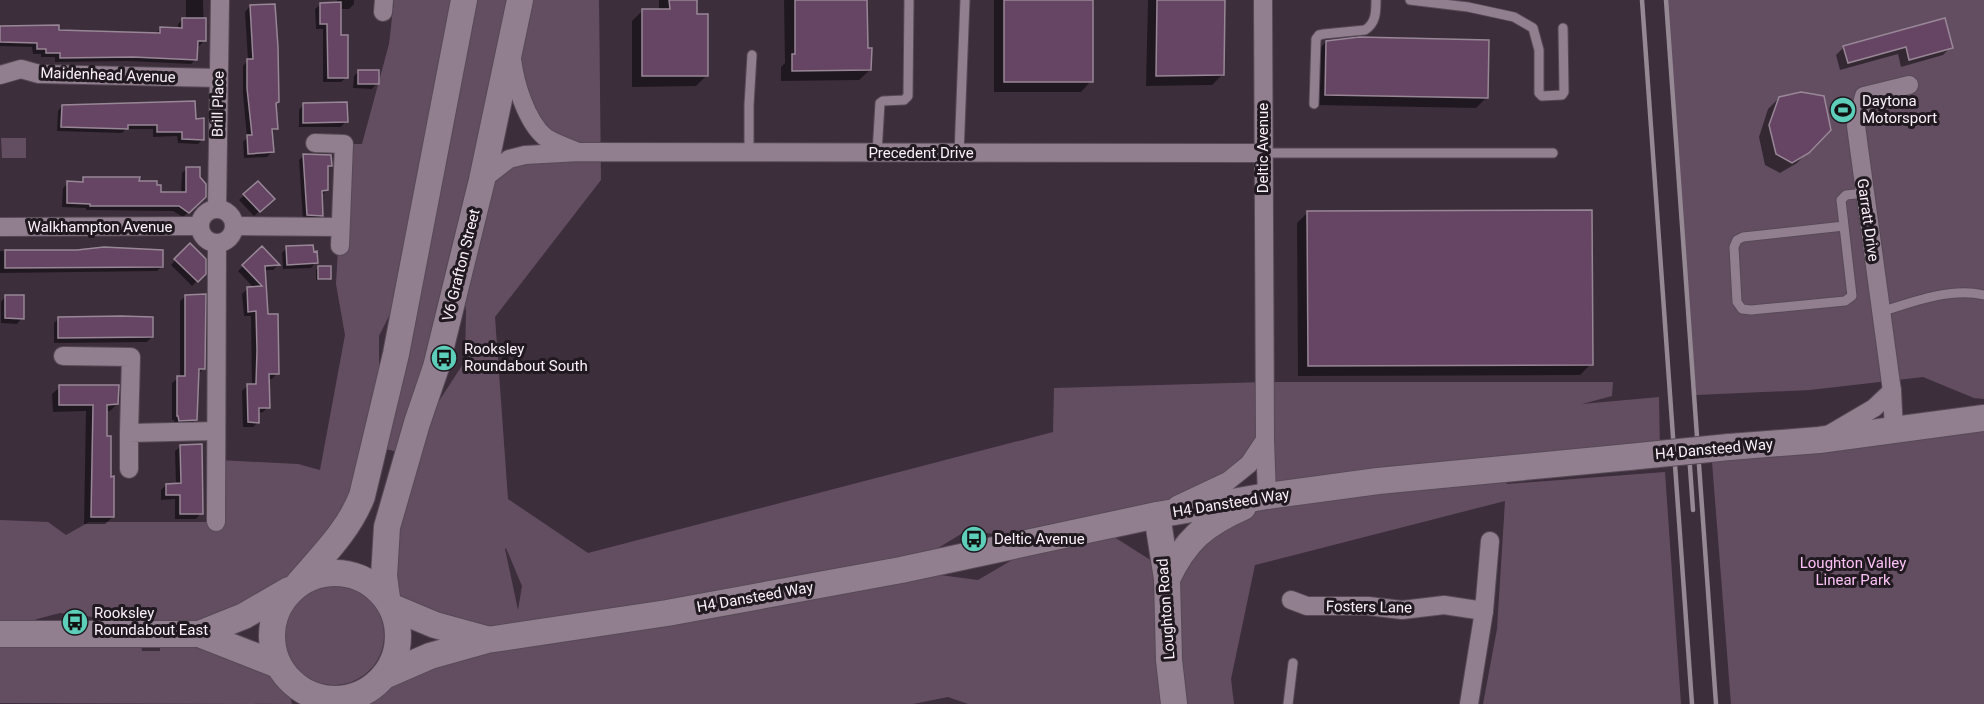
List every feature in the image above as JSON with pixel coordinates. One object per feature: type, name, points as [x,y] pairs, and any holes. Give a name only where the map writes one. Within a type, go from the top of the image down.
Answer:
[{"type":"street","name":"Brill Place","points":[[217,209],[220,0]]},
{"type":"street","points":[[292,704],[272,643],[272,628],[278,608],[340,534],[356,511],[362,496],[396,354],[464,0]]},
{"type":"street","name":"V6 Grafton Street","points":[[389,603],[384,576],[387,527],[436,367],[482,180],[520,0]]},
{"type":"street","name":"Deltic Avenue","points":[[1263,0],[1262,153],[1267,496]]},
{"type":"street","name":"Precedent Drive","points":[[511,47],[517,87],[531,119],[544,136],[580,152]]},
{"type":"street","name":"Maidenhead Avenue","points":[[0,75],[21,69],[39,74],[218,78]]},
{"type":"street","name":"Garratt Drive","points":[[1894,430],[1892,391],[1856,126],[1864,96],[1909,85]]},
{"type":"street","points":[[315,143],[353,144],[339,246]]},
{"type":"street","name":"Precedent Drive","points":[[482,180],[509,159],[525,155],[580,152],[1262,153]]},
{"type":"street","points":[[217,209],[227,212],[234,221],[231,236],[217,243],[204,236],[200,226],[203,216],[217,209]]},
{"type":"street","name":"Walkhampton Avenue","points":[[0,227],[200,226]]},
{"type":"street","points":[[234,226],[340,227]]},
{"type":"street","points":[[216,522],[217,243]]},
{"type":"street","points":[[63,356],[131,357],[129,469]]},
{"type":"street","points":[[1819,440],[1874,408],[1892,391]]},
{"type":"street","name":"H4 Dansteed Way","points":[[369,691],[430,656],[490,639],[714,604],[901,570],[1157,515],[1267,496],[1378,481],[1819,440],[1984,418]]},
{"type":"street","points":[[129,433],[216,431]]},
{"type":"street","points":[[1157,515],[1228,481],[1249,464],[1265,440]]},
{"type":"street","points":[[1167,579],[1179,554],[1200,533],[1224,516],[1267,496]]},
{"type":"street","name":"Loughton Road","points":[[1157,515],[1167,579],[1169,660],[1174,704]]},
{"type":"street","points":[[1469,704],[1484,611],[1490,541]]},
{"type":"street","points":[[0,634],[190,634],[244,616],[312,576],[347,573],[361,577],[377,588],[389,603],[396,617],[399,634],[397,651],[369,691],[351,697],[324,698],[306,692],[281,669],[190,634]]},
{"type":"street","name":"Fosters Lane","points":[[1291,600],[1306,606],[1368,606],[1402,610],[1444,605],[1484,611]]},
{"type":"street","name":"H4 Dansteed Way","points":[[389,603],[435,625],[490,639]]},
{"type":"lane","points":[[877,153],[880,103],[904,100],[908,96],[909,0]]},
{"type":"lane","points":[[959,154],[965,0]]},
{"type":"lane","points":[[1314,104],[1314,44],[1318,35],[1365,30],[1370,27],[1376,0]]},
{"type":"lane","points":[[1410,0],[1468,7],[1514,17],[1533,28],[1539,50],[1539,93],[1542,96],[1562,95],[1564,92],[1563,28]]},
{"type":"lane","points":[[749,153],[752,55]]},
{"type":"lane","points":[[1262,153],[1553,153]]},
{"type":"lane","points":[[1844,226],[1743,237],[1737,240],[1734,247],[1737,303],[1742,309],[1752,310],[1845,301],[1852,296],[1852,286],[1841,200],[1846,195],[1865,192]]},
{"type":"lane","points":[[1881,312],[1931,296],[1976,293],[1984,295]]},
{"type":"lane","points":[[1288,704],[1293,663]]},
{"type":"green space","points":[[394,0],[464,0],[412,270],[379,336],[379,426],[362,496],[299,583],[200,633],[284,674],[292,704],[0,703],[0,520],[48,522],[66,535],[89,522],[216,522],[218,460],[298,464],[320,470],[345,335],[336,284],[344,144],[362,144],[389,44]],"holes":[[[60,613],[125,621],[161,620],[160,651],[142,651],[140,634],[9,634],[37,619]]]},
{"type":"green space","points":[[473,0],[506,0],[488,99],[401,453],[386,449]]},
{"type":"green space","points":[[520,0],[599,0],[601,180],[495,317],[508,499],[588,553],[1053,432],[1054,388],[1266,382],[1613,382],[1612,396],[1582,404],[1659,397],[1660,454],[1267,496],[1265,441],[1228,481],[1100,528],[1152,561],[1172,704],[968,704],[948,697],[913,704],[357,704],[365,692],[376,684],[485,640],[392,607],[384,576],[435,407],[465,361],[466,311],[460,270],[482,180],[558,143],[517,87]],"holes":[[[966,531],[1046,539],[1046,540],[978,580],[902,570]],[[505,549],[522,586],[518,610]]]},
{"type":"green space","name":"Daytona Motorsport","points":[[1666,0],[1984,0],[1984,399],[1974,398],[1923,377],[1810,390],[1696,395]]},
{"type":"green space","points":[[1,138],[26,138],[26,158],[2,158]]},
{"type":"green space","name":"Loughton Valley Linear Park","points":[[1984,418],[1984,704],[1731,704],[1711,449]]},
{"type":"green space","points":[[1665,472],[1681,704],[1483,704],[1497,629],[1505,501],[1255,565],[1231,679],[1234,704],[1176,704],[1179,575],[1189,550],[1260,507],[1503,479],[1507,484]]},
{"type":"green space","points":[[334,585],[362,593],[376,607],[384,635],[376,663],[362,677],[334,685],[306,677],[292,663],[284,635],[292,607],[306,593]]},
{"type":"building","points":[[669,0],[697,0],[697,14],[708,14],[708,76],[642,76],[642,9],[670,9]]},
{"type":"building","points":[[795,0],[867,0],[868,48],[872,48],[871,70],[792,71],[792,54],[795,54]]},
{"type":"building","points":[[1004,0],[1093,0],[1093,82],[1004,82]]},
{"type":"building","points":[[1157,0],[1225,0],[1224,75],[1156,76]]},
{"type":"building","points":[[341,2],[341,35],[348,35],[348,78],[328,78],[327,24],[320,24],[320,3]]},
{"type":"building","points":[[275,4],[279,102],[276,103],[278,129],[272,129],[274,152],[248,154],[247,135],[252,135],[247,88],[247,59],[253,59],[250,5]]},
{"type":"building","points":[[182,18],[206,18],[206,41],[198,41],[197,60],[133,57],[60,58],[60,53],[46,53],[46,49],[37,49],[37,43],[0,42],[0,26],[59,25],[59,30],[160,33],[160,27],[182,28]]},
{"type":"building","points":[[1945,18],[1953,48],[1909,60],[1906,47],[1848,63],[1843,46]]},
{"type":"building","points":[[1359,37],[1489,40],[1488,98],[1325,95],[1326,41]]},
{"type":"building","points":[[358,70],[379,70],[379,84],[358,84]]},
{"type":"building","points":[[1801,92],[1824,96],[1831,130],[1809,153],[1792,163],[1776,154],[1769,125],[1779,97]]},
{"type":"building","points":[[195,101],[196,119],[204,118],[204,140],[182,139],[182,132],[157,132],[157,125],[128,125],[128,129],[61,127],[62,105]]},
{"type":"building","points":[[347,102],[348,122],[303,123],[303,103]]},
{"type":"building","points":[[303,154],[331,155],[332,166],[328,166],[328,190],[322,191],[323,216],[307,215]]},
{"type":"building","points":[[186,167],[200,167],[200,177],[206,184],[206,197],[189,213],[179,206],[90,206],[90,204],[67,203],[67,181],[83,182],[83,177],[140,177],[139,181],[157,181],[157,185],[161,185],[161,192],[186,192]]},
{"type":"building","points":[[258,181],[275,199],[260,212],[243,194]]},
{"type":"building","points":[[1592,210],[1593,365],[1308,366],[1307,211]]},
{"type":"building","points":[[190,243],[206,259],[206,274],[198,282],[174,259]]},
{"type":"building","points":[[313,245],[314,252],[317,251],[318,263],[287,265],[286,246]]},
{"type":"building","points":[[262,246],[280,265],[265,266],[268,314],[278,314],[279,374],[269,374],[270,408],[259,408],[259,423],[248,422],[247,384],[256,384],[257,350],[256,311],[248,312],[247,287],[262,286],[242,265]]},
{"type":"building","points":[[104,247],[163,250],[163,267],[5,268],[5,250],[77,250]]},
{"type":"building","points":[[318,266],[331,266],[331,279],[318,279]]},
{"type":"building","points":[[206,294],[205,369],[199,369],[197,420],[179,421],[177,376],[185,376],[185,295]]},
{"type":"building","points":[[5,295],[24,295],[24,319],[5,318]]},
{"type":"building","points":[[58,317],[153,317],[153,337],[58,338]]},
{"type":"building","points":[[59,385],[119,385],[118,404],[107,405],[107,436],[111,436],[111,477],[114,476],[114,517],[91,517],[93,405],[59,405]]},
{"type":"building","points":[[202,444],[203,514],[180,514],[180,495],[166,495],[166,484],[181,483],[180,445]]},
{"type":"railway","points":[[1642,0],[1692,704]]},
{"type":"railway","points":[[1666,0],[1716,704]]},
{"type":"railway","points":[[1689,453],[1693,510]]},
{"type":"place","name":"Daytona Motorsport","points":[[1843,110]]},
{"type":"place","name":"Rooksley Roundabout South","points":[[444,358]]},
{"type":"place","name":"Deltic Avenue","points":[[974,539]]},
{"type":"place","name":"Rooksley Roundabout East","points":[[75,622]]}]
